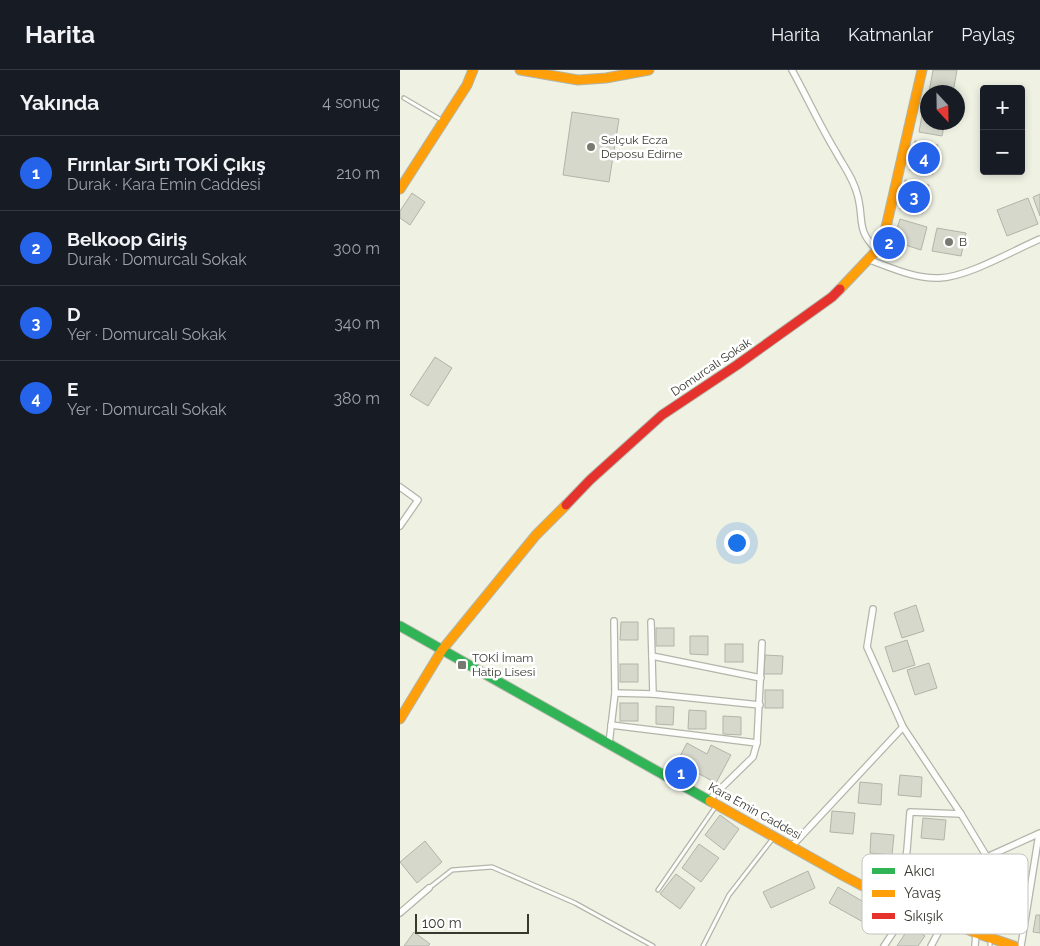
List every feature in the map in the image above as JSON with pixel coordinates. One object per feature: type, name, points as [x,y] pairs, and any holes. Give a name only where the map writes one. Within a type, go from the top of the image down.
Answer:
[{"type":"street","points":[[400,189],[467,85],[473,70]]},
{"type":"street","points":[[520,70],[578,80],[606,78],[649,70]]},
{"type":"street","points":[[792,70],[836,152],[852,176],[858,198],[863,233],[867,241],[876,250]]},
{"type":"street","name":"Domurcalı Sokak","points":[[400,718],[442,650],[536,536],[590,480],[662,415],[737,365],[832,297],[876,250],[884,236],[922,70]]},
{"type":"street","points":[[867,259],[901,272],[937,278],[958,276],[1040,239]]},
{"type":"street","points":[[400,487],[418,500],[400,526]]},
{"type":"street","points":[[873,609],[867,647],[902,727],[961,814],[985,854]]},
{"type":"street","points":[[609,744],[615,693],[614,621]]},
{"type":"street","points":[[651,622],[654,694]]},
{"type":"street","name":"Kara Emin Caddesi","points":[[400,626],[862,885]]},
{"type":"street","points":[[713,802],[753,757],[757,743],[762,643]]},
{"type":"street","points":[[652,656],[761,678]]},
{"type":"street","points":[[615,693],[654,694],[760,704]]},
{"type":"street","points":[[611,725],[757,743]]},
{"type":"street","points":[[792,846],[902,727]]},
{"type":"street","points":[[905,854],[910,812],[961,814]]},
{"type":"street","points":[[994,854],[1040,833]]},
{"type":"street","points":[[1028,904],[1040,833]]},
{"type":"street","points":[[400,912],[429,888]]},
{"type":"street","points":[[884,946],[892,934]]},
{"type":"street","points":[[931,946],[937,934]]},
{"type":"street","name":"Kara Emin Caddesi","points":[[978,934],[990,942],[1014,946]]},
{"type":"lane","points":[[404,98],[444,121]]},
{"type":"lane","points":[[658,890],[713,802]]},
{"type":"lane","points":[[703,946],[729,895],[774,836]]},
{"type":"lane","points":[[429,888],[452,870],[492,867],[575,903],[653,946]]},
{"type":"building","points":[[933,70],[957,70],[954,85],[930,85]]},
{"type":"building","name":"Selçuk Ecza Deposu Edirne","points":[[572,112],[619,119],[609,182],[563,175]]},
{"type":"building","points":[[920,126],[920,130],[943,130],[942,136],[919,132]]},
{"type":"building","points":[[915,141],[938,145],[933,174],[910,170]]},
{"type":"building","points":[[905,180],[929,185],[923,213],[900,209]]},
{"type":"building","points":[[412,193],[425,202],[410,225],[400,218],[400,211]]},
{"type":"building","points":[[1040,194],[1040,216],[1033,197]]},
{"type":"building","points":[[1028,198],[1038,224],[1007,236],[997,210]]},
{"type":"building","points":[[900,219],[927,227],[921,250],[893,241]]},
{"type":"building","name":"B","points":[[937,228],[966,233],[961,256],[932,251]]},
{"type":"building","points":[[435,357],[452,368],[428,406],[410,395]]},
{"type":"building","points":[[916,605],[924,631],[902,638],[894,613]]},
{"type":"building","points":[[621,622],[638,622],[638,640],[620,640]]},
{"type":"building","points":[[656,628],[674,628],[674,646],[656,646]]},
{"type":"building","points":[[690,636],[708,636],[708,655],[690,654]]},
{"type":"building","points":[[907,640],[915,665],[893,672],[885,647]]},
{"type":"building","points":[[725,644],[743,644],[743,662],[725,662]]},
{"type":"building","points":[[765,655],[783,656],[782,674],[764,674]]},
{"type":"building","points":[[929,663],[937,688],[915,695],[907,670]]},
{"type":"building","points":[[620,664],[638,664],[638,682],[620,682]]},
{"type":"building","points":[[765,690],[783,690],[783,708],[765,708]]},
{"type":"building","points":[[620,703],[638,703],[638,721],[620,721]]},
{"type":"building","points":[[656,706],[674,707],[673,725],[656,724]]},
{"type":"building","points":[[689,710],[706,711],[706,729],[688,729]]},
{"type":"building","points":[[723,716],[741,717],[741,735],[723,734]]},
{"type":"building","points":[[687,743],[707,754],[711,745],[731,755],[716,783],[677,762]]},
{"type":"building","points":[[900,775],[922,777],[921,797],[898,795]]},
{"type":"building","points":[[860,782],[882,784],[881,805],[858,803]]},
{"type":"building","points":[[832,811],[855,813],[853,834],[830,832]]},
{"type":"building","points":[[720,815],[739,829],[724,850],[705,835]]},
{"type":"building","points":[[923,818],[946,820],[944,840],[921,838]]},
{"type":"building","points":[[871,833],[894,835],[892,854],[870,853]]},
{"type":"building","points":[[425,841],[442,862],[417,883],[400,862]]},
{"type":"building","points":[[699,844],[719,858],[701,882],[682,868]]},
{"type":"building","points":[[808,871],[815,888],[771,908],[763,892]]},
{"type":"building","points":[[676,874],[695,888],[680,909],[660,894]]},
{"type":"building","points":[[838,887],[862,901],[862,921],[829,903]]},
{"type":"building","points":[[1036,915],[1040,915],[1040,933],[1033,932]]},
{"type":"building","points":[[414,932],[430,944],[428,946],[404,946]]},
{"type":"building","points":[[905,934],[922,934],[925,936],[918,946],[897,946]]},
{"type":"traffic: fast","points":[[400,626],[710,801]]},
{"type":"traffic: slow","points":[[400,189],[467,85],[473,70]]},
{"type":"traffic: slow","points":[[520,70],[578,80],[606,78],[649,70]]},
{"type":"traffic: slow","points":[[840,289],[877,250],[884,236],[922,70]]},
{"type":"traffic: slow","points":[[400,719],[442,650],[536,535],[566,505]]},
{"type":"traffic: slow","points":[[710,801],[862,886]]},
{"type":"traffic: slow","points":[[979,934],[1014,946]]},
{"type":"traffic: jam","points":[[566,505],[590,480],[662,415],[737,365],[832,297],[840,289]]},
{"type":"place","name":"Selçuk Ecza Deposu Edirne","points":[[591,147]]},
{"type":"place","name":"E","points":[[924,158]]},
{"type":"place","name":"D","points":[[914,197]]},
{"type":"place","name":"B","points":[[949,242]]},
{"type":"place","name":"Belkoop Giriş","points":[[889,243]]},
{"type":"place","name":"TOKİ İmam Hatip Lisesi","points":[[462,665]]},
{"type":"place","name":"Fırınlar Sırtı TOKİ Çıkış","points":[[681,773]]}]
